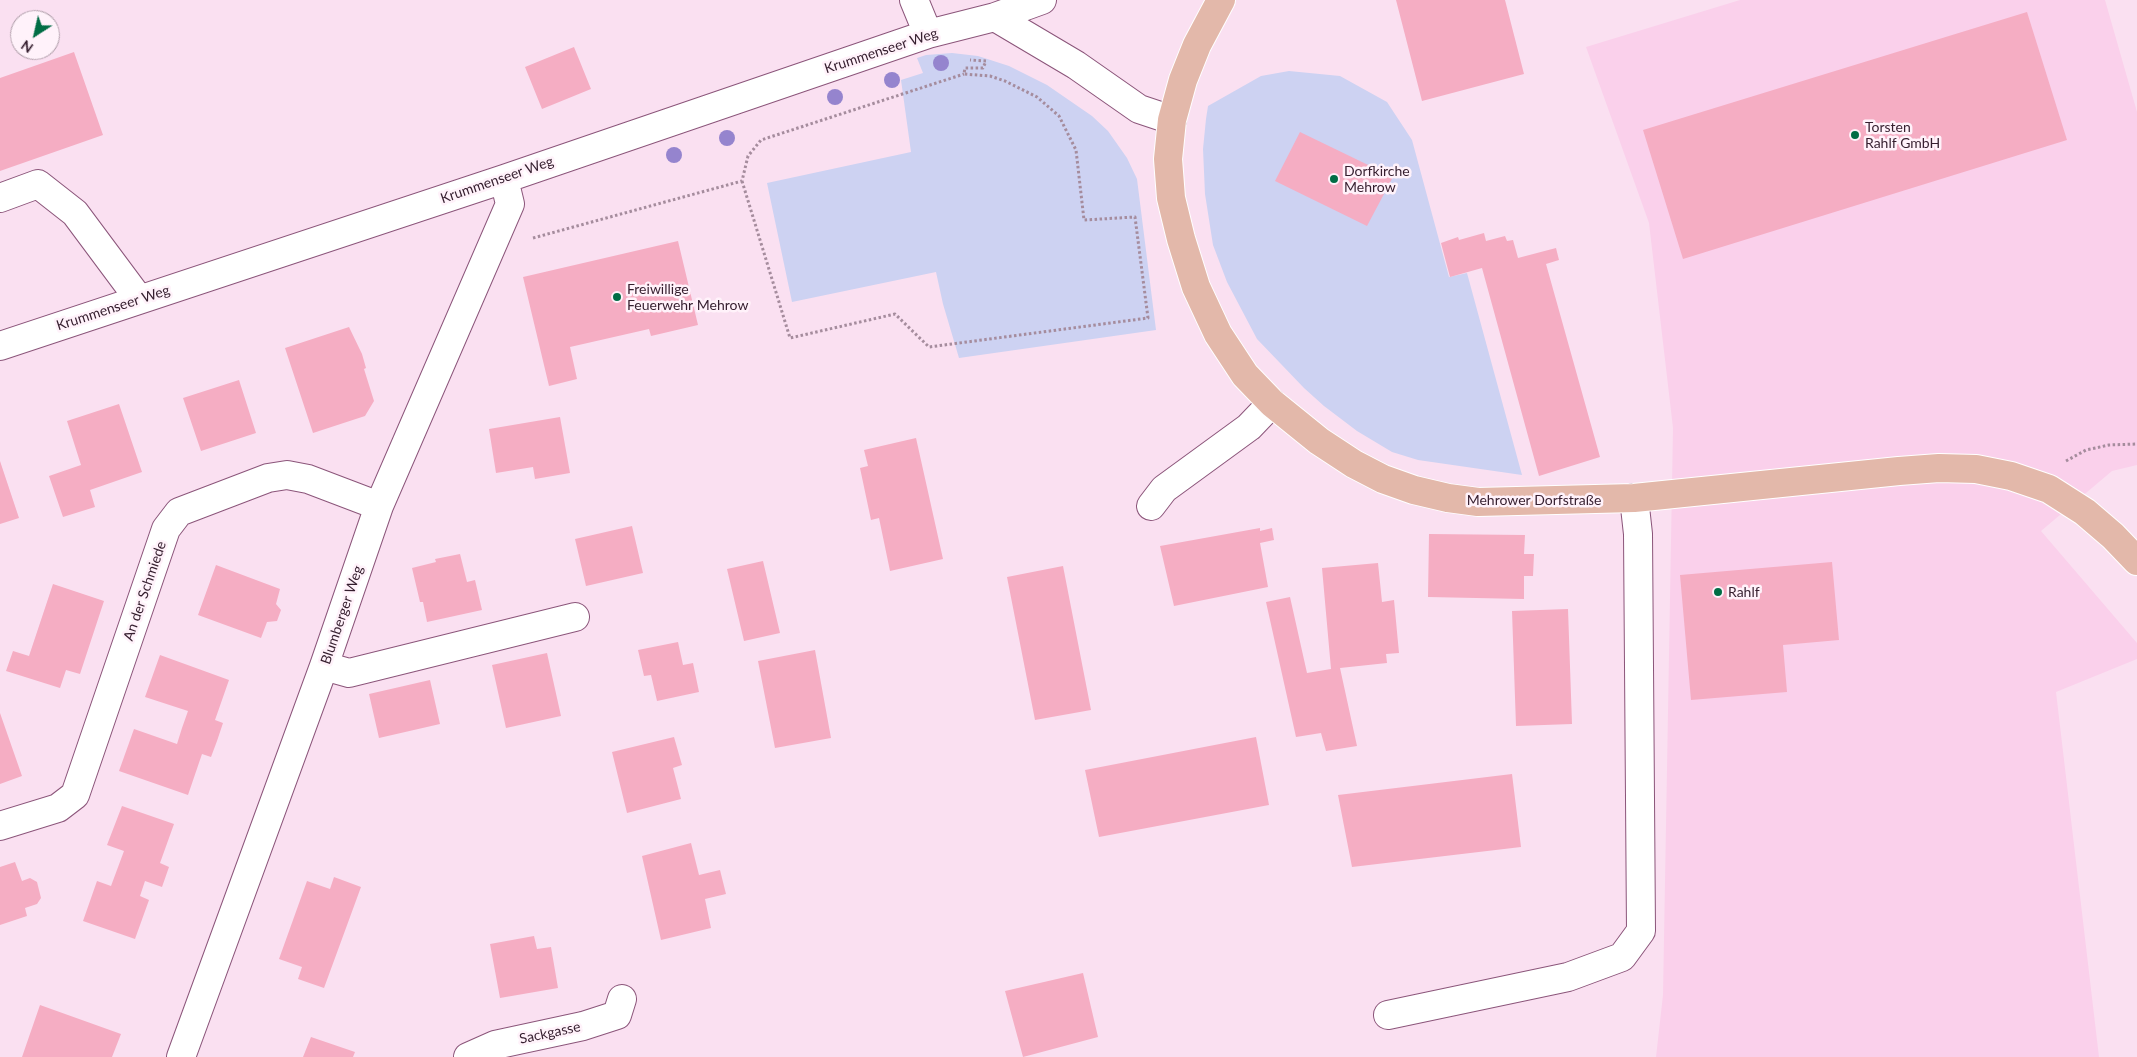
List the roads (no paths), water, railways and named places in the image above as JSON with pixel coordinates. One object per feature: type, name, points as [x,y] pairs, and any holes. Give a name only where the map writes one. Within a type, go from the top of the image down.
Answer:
[{"type":"main road","name":"Mehrower Dorfstraße","points":[[1221,0],[1197,45],[1183,80],[1172,120],[1168,159],[1171,198],[1181,240],[1196,287],[1218,334],[1245,375],[1272,403],[1319,441],[1354,464],[1383,479],[1414,490],[1448,498],[1478,502],[1634,498],[1939,468],[1976,469],[2011,476],[2049,489],[2085,512],[2113,536],[2137,561]]},
{"type":"street","points":[[914,0],[928,34]]},
{"type":"street","name":"Krummenseer Weg","points":[[0,346],[504,179],[618,138],[928,34],[995,17],[1042,0]]},
{"type":"street","points":[[995,17],[1076,65],[1139,108],[1172,120]]},
{"type":"street","name":"Blumberger Weg","points":[[181,1057],[324,666],[379,506],[510,204],[504,179]]},
{"type":"street","points":[[0,198],[38,184],[75,213],[139,299]]},
{"type":"street","points":[[1151,506],[1164,489],[1249,427],[1272,403]]},
{"type":"street","name":"An der Schmiede","points":[[0,826],[58,808],[75,795],[166,529],[179,512],[268,478],[287,474],[308,479],[379,506]]},
{"type":"street","points":[[1388,1015],[1568,977],[1622,957],[1641,931],[1638,534],[1634,498]]},
{"type":"street","points":[[324,666],[350,673],[574,617]]},
{"type":"street","name":"Sackgasse","points":[[468,1057],[495,1045],[583,1026],[617,1015],[622,999]]},
{"type":"place","name":"Torsten Rahlf GmbH","points":[[1855,135]]},
{"type":"place","name":"Dorfkirche Mehrow","points":[[1334,179]]},
{"type":"place","name":"Freiwillige Feuerwehr Mehrow","points":[[617,297]]},
{"type":"place","name":"Rahlf","points":[[1718,592]]}]
